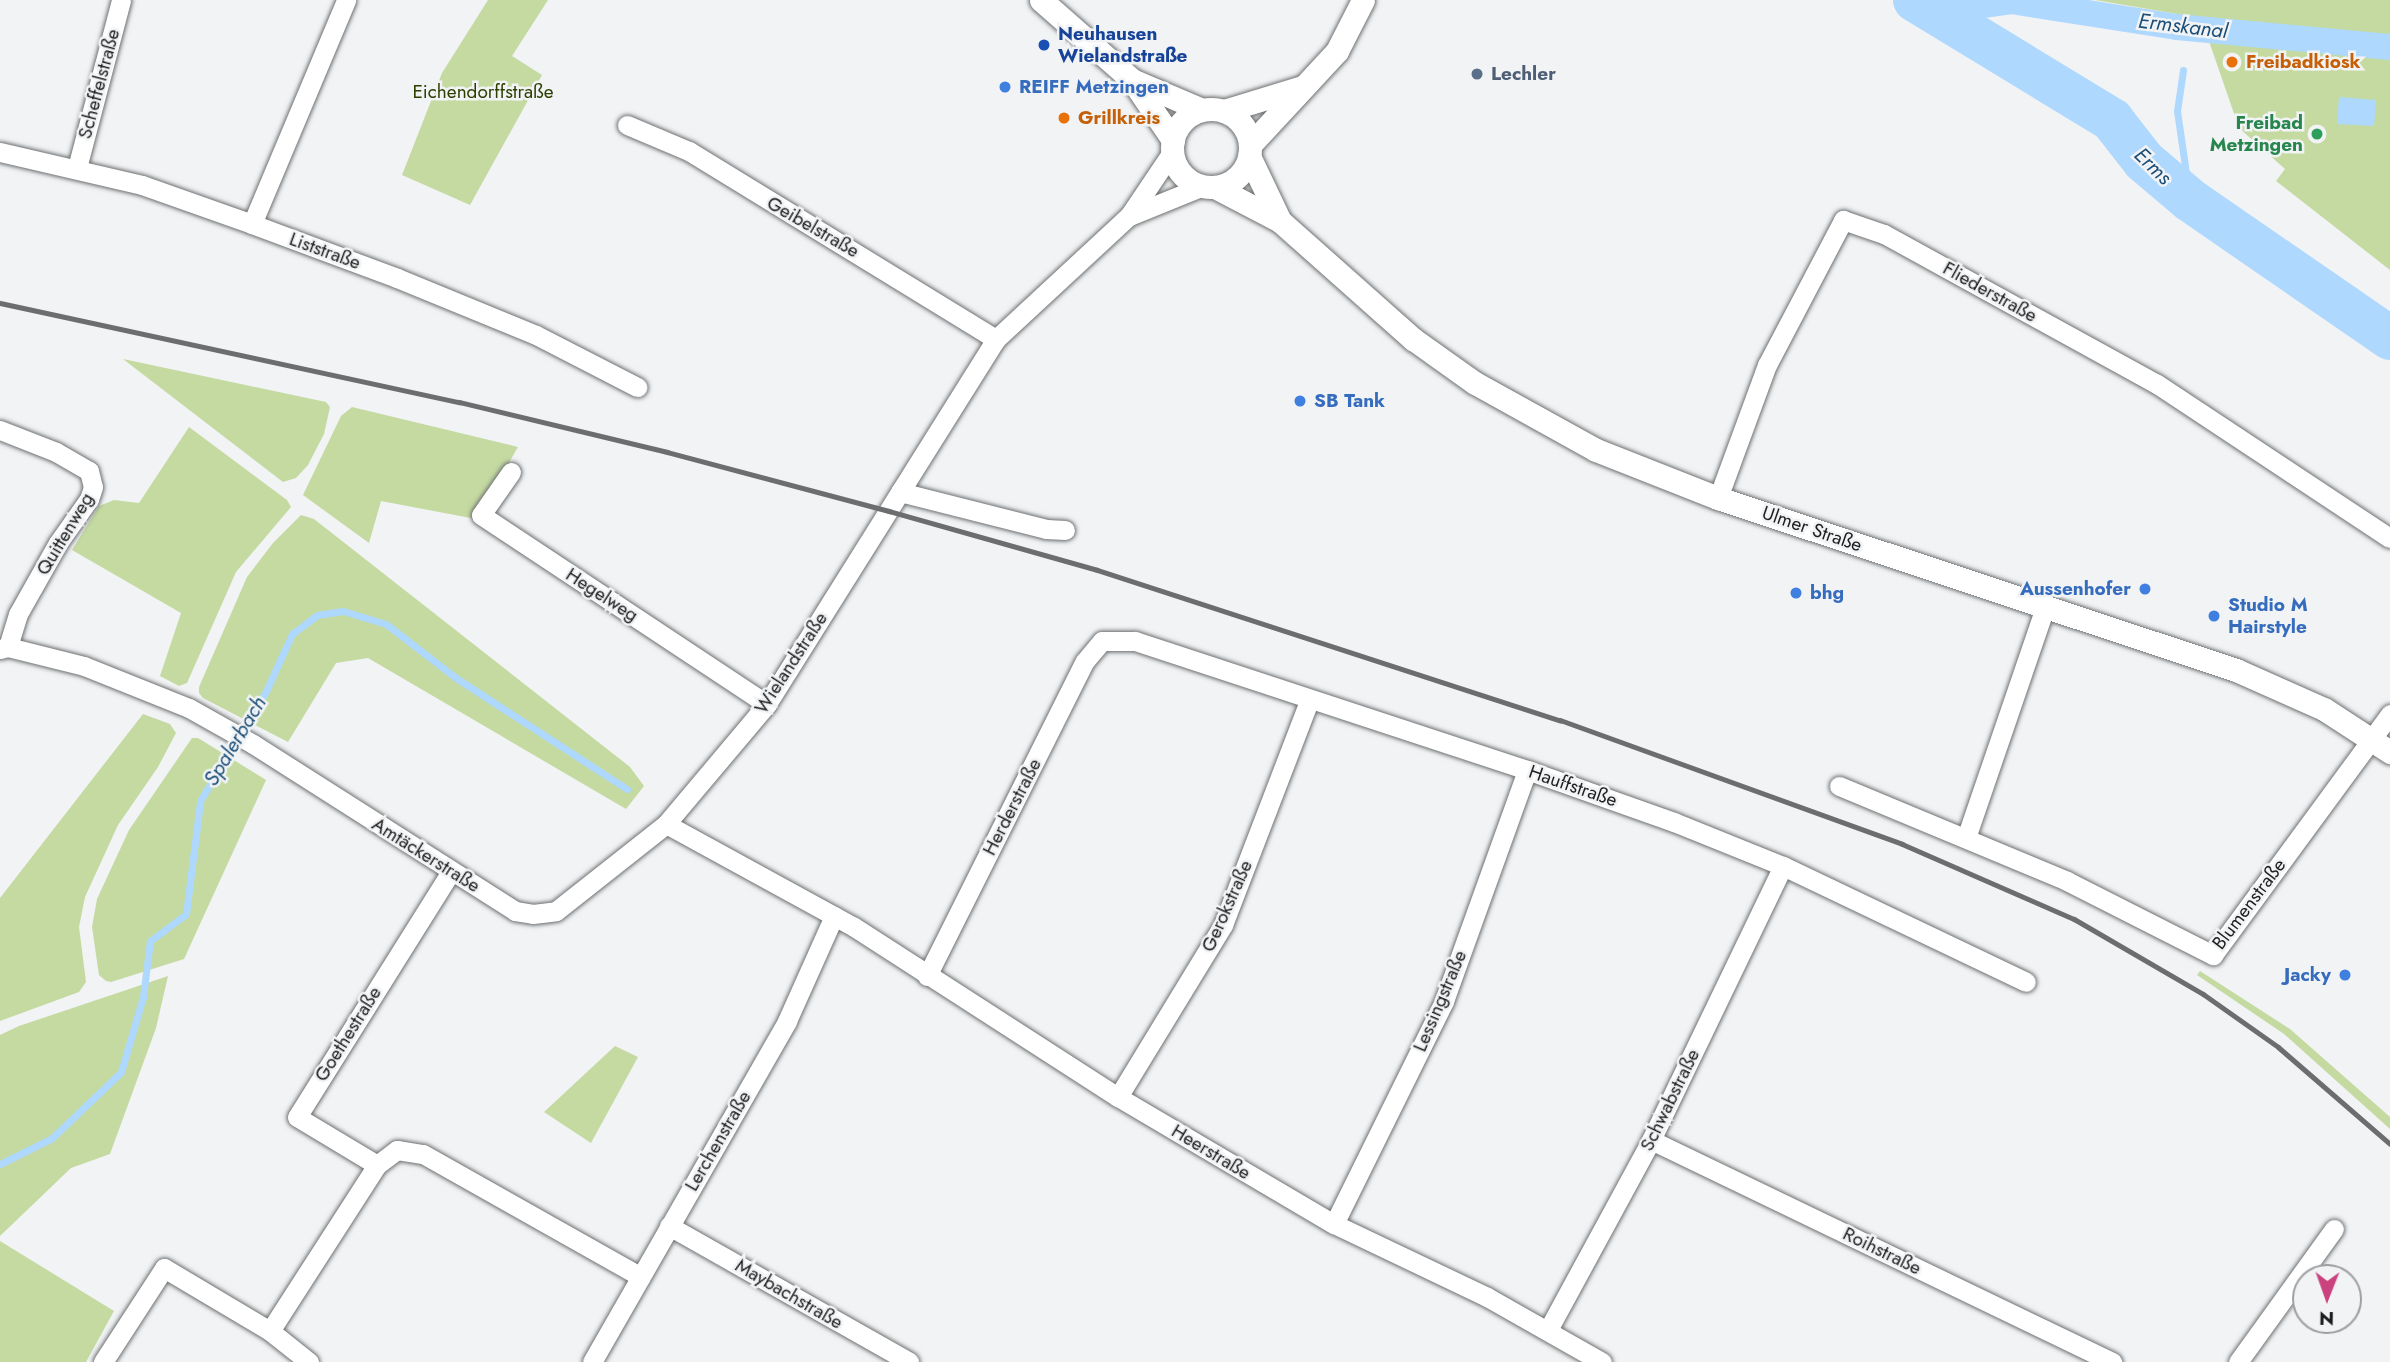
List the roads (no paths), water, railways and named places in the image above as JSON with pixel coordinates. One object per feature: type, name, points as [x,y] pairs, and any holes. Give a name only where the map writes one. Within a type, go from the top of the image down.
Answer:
[{"type":"street","name":"Scheffelstraße","points":[[77,168],[121,0]]},
{"type":"street","points":[[252,224],[346,0]]},
{"type":"street","points":[[1041,0],[1132,80],[1213,111]]},
{"type":"street","points":[[1209,186],[1237,177],[1250,151],[1337,51],[1363,0]]},
{"type":"street","name":"Ulmer Straße","points":[[1132,80],[1172,146],[1182,174],[1280,221],[1413,339],[1475,383],[1596,450],[1718,498],[2046,604],[2276,685],[2372,737],[2390,752]]},
{"type":"street","points":[[1172,146],[1183,121],[1305,86]]},
{"type":"street","name":"Ulmer Straße","points":[[1213,111],[1242,124],[1250,151],[1280,221]]},
{"type":"street","name":"Geibelstraße","points":[[627,125],[689,151],[996,338]]},
{"type":"street","name":"Wielandstraße","points":[[666,824],[767,704],[996,338],[1129,216],[1172,146]]},
{"type":"street","name":"Liststraße","points":[[0,152],[142,185],[252,224],[397,278],[536,335],[637,387]]},
{"type":"street","name":"Wielandstraße","points":[[1129,216],[1209,186]]},
{"type":"street","name":"Fliederstraße","points":[[1718,498],[1767,365],[1843,219],[1884,234],[2157,384],[2390,538]]},
{"type":"street","name":"Quittenweg","points":[[0,430],[56,452],[89,471],[93,487],[89,499],[58,543],[18,614],[4,648]]},
{"type":"street","name":"Hegelweg","points":[[511,472],[481,515],[767,704]]},
{"type":"street","points":[[900,492],[1046,529],[1065,530]]},
{"type":"street","points":[[1966,838],[2046,604]]},
{"type":"street","name":"Hauffstraße","points":[[1102,641],[1135,641],[1309,701],[1527,770],[1674,822],[1783,866],[2026,982]]},
{"type":"street","name":"Herderstraße","points":[[927,976],[1085,660],[1102,641]]},
{"type":"street","name":"Amtäckerstraße","points":[[4,648],[84,666],[189,708],[253,744],[450,873],[515,911],[533,914],[556,911],[666,824]]},
{"type":"street","name":"Gerokstraße","points":[[1118,1097],[1223,925],[1309,701]]},
{"type":"street","points":[[2372,737],[2390,714]]},
{"type":"street","name":"Blumenstraße","points":[[1839,786],[2067,881],[2213,955],[2372,737]]},
{"type":"street","name":"Lessingstraße","points":[[1334,1224],[1444,1001],[1527,770]]},
{"type":"street","points":[[666,824],[834,916]]},
{"type":"street","name":"Schwabstraße","points":[[1548,1330],[1651,1140],[1783,866]]},
{"type":"street","name":"Goethestraße","points":[[377,1165],[297,1117],[450,873]]},
{"type":"street","name":"Heerstraße","points":[[834,916],[1118,1097],[1334,1224],[1548,1330],[1602,1362]]},
{"type":"street","name":"Lerchenstraße","points":[[592,1362],[787,1021],[834,916]]},
{"type":"street","name":"Roihstraße","points":[[1651,1140],[2112,1362]]},
{"type":"street","points":[[270,1332],[377,1165],[397,1150],[423,1154],[640,1277]]},
{"type":"street","name":"Maybachstraße","points":[[669,1226],[909,1362]]},
{"type":"street","points":[[2238,1362],[2334,1229]]},
{"type":"street","points":[[103,1362],[164,1268],[270,1332],[309,1362]]},
{"type":"water","points":[[2339,97],[2376,100],[2374,126],[2337,124]]},
{"type":"waterway","name":"Erms","points":[[1915,0],[2112,120],[2144,161],[2190,200],[2390,338]]},
{"type":"waterway","name":"Ermskanal","points":[[1935,12],[2011,1],[2177,27],[2390,47]]},
{"type":"waterway","points":[[2183,70],[2177,111],[2190,200]]},
{"type":"waterway","name":"Spalerbach","points":[[0,1164],[52,1138],[121,1072],[143,997],[150,941],[186,914],[200,801],[266,691],[292,634],[317,615],[343,611],[386,624],[456,678],[627,789]]},
{"type":"railway","points":[[0,303],[459,402],[667,452],[889,511],[1097,570],[1560,720],[1902,844],[2074,919],[2203,994],[2278,1047],[2390,1144]]},
{"type":"place","name":"Neuhausen Wielandstraße","points":[[1044,45]]},
{"type":"place","name":"Freibadkiosk","points":[[2232,62]]},
{"type":"place","name":"Lechler","points":[[1477,74]]},
{"type":"place","name":"REIFF Metzingen","points":[[1005,87]]},
{"type":"place","name":"Grillkreis","points":[[1064,118]]},
{"type":"place","name":"Freibad Metzingen","points":[[2317,134]]},
{"type":"place","name":"SB Tank","points":[[1300,401]]},
{"type":"place","name":"Aussenhofer","points":[[2145,589]]},
{"type":"place","name":"bhg","points":[[1796,593]]},
{"type":"place","name":"Studio M Hairstyle","points":[[2214,616]]},
{"type":"place","name":"Jacky","points":[[2345,975]]},
{"type":"park label","name":"Eichendorffstraße","points":[[483,92]]}]
